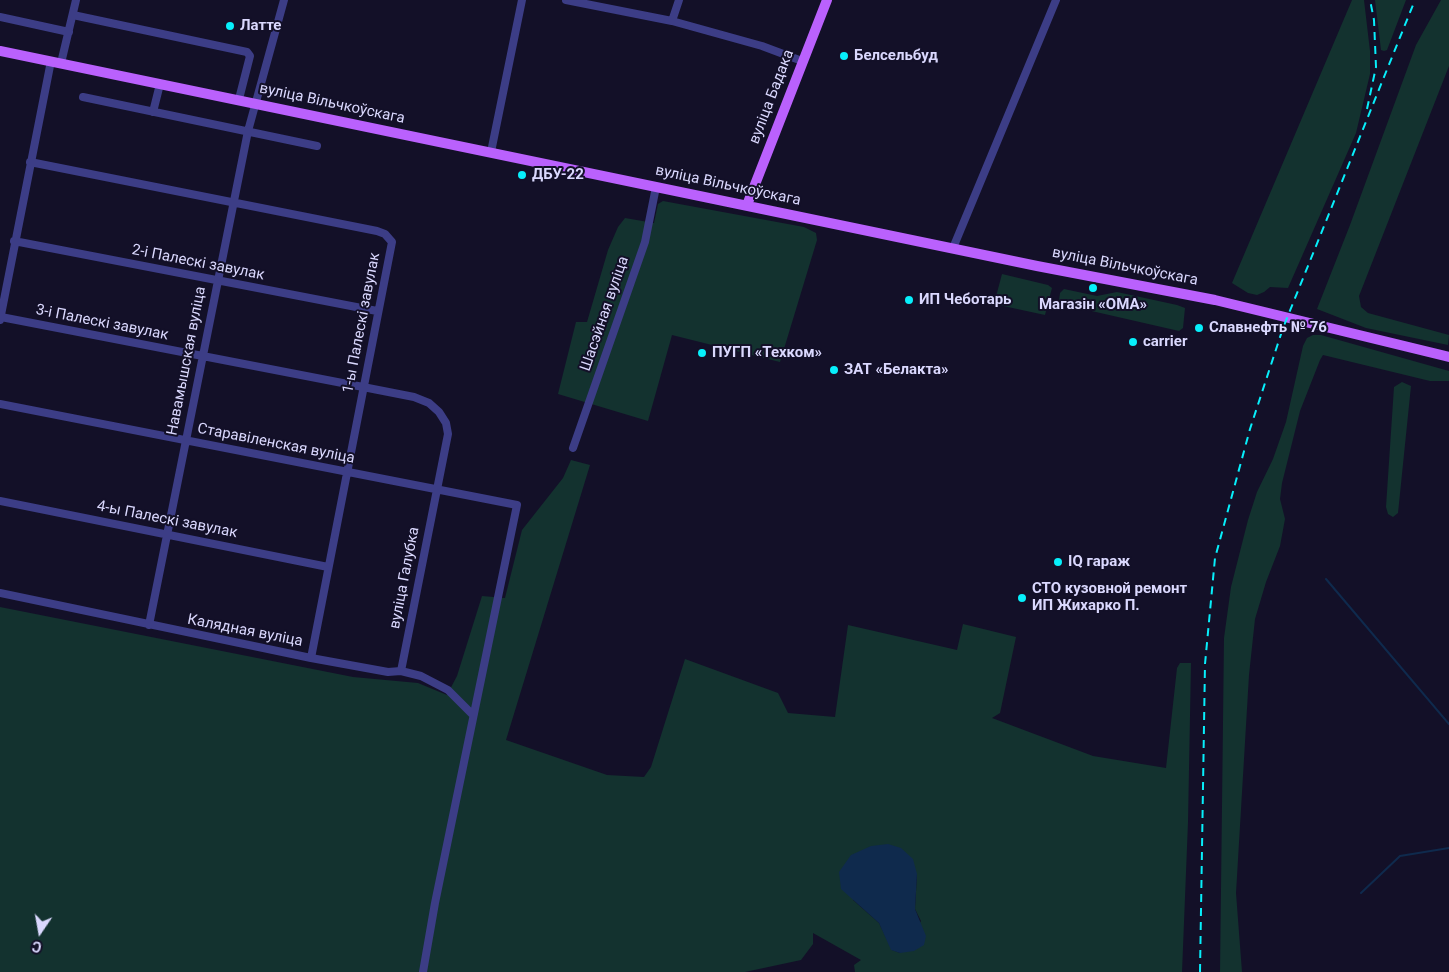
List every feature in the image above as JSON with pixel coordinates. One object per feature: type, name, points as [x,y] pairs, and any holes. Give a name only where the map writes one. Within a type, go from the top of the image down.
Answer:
[{"type":"main road","name":"вуліца Бадака","points":[[748,206],[802,61],[827,0]]},
{"type":"main road","name":"вуліца Вільчкоўскага","points":[[0,51],[953,248],[1216,300],[1449,357]]},
{"type":"street","points":[[0,319],[30,162],[56,62],[69,32],[76,0]]},
{"type":"street","name":"Навамышская вуліца","points":[[148,625],[248,130],[284,0]]},
{"type":"street","points":[[491,152],[522,0]]},
{"type":"street","points":[[566,0],[672,21],[762,46],[802,61]]},
{"type":"street","points":[[672,21],[679,0]]},
{"type":"street","points":[[953,248],[1056,0]]},
{"type":"street","points":[[73,15],[248,52],[250,56],[239,100]]},
{"type":"street","points":[[0,17],[69,32]]},
{"type":"street","points":[[153,112],[160,84]]},
{"type":"street","points":[[84,97],[317,146]]},
{"type":"street","name":"1-ы Палескі завулак","points":[[30,162],[385,234],[392,242],[311,658]]},
{"type":"street","name":"Шасэйная вуліца","points":[[573,448],[644,242],[656,186]]},
{"type":"street","name":"2-і Палескі завулак","points":[[14,241],[378,311]]},
{"type":"street","name":"3-і Палескі завулак","points":[[0,319],[414,397],[429,403],[439,412],[446,423],[448,434],[435,490]]},
{"type":"street","name":"Старавіленская вуліца","points":[[0,404],[517,505],[472,715]]},
{"type":"street","name":"вуліца Галубка","points":[[401,671],[435,490]]},
{"type":"street","name":"4-ы Палескі завулак","points":[[0,501],[167,533],[328,567]]},
{"type":"street","name":"Калядная вуліца","points":[[0,593],[311,658],[388,672],[401,671],[421,676],[448,690],[472,715]]},
{"type":"street","points":[[423,972],[472,715]]},
{"type":"green space","points":[[1352,0],[1364,0],[1370,51],[1370,74],[1356,133],[1288,288],[1270,287],[1257,295],[1248,293],[1232,283]]},
{"type":"green space","points":[[1375,0],[1406,0],[1387,50],[1384,51],[1381,50]]},
{"type":"green space","points":[[1441,0],[1449,0],[1449,66],[1359,296],[1361,307],[1368,313],[1449,335],[1448,345],[1366,328],[1317,309],[1416,45]]},
{"type":"green space","points":[[663,201],[804,227],[816,233],[817,240],[780,362],[672,335],[648,421],[558,394],[576,322],[587,322],[608,250],[618,227],[625,218],[654,223],[658,204]]},
{"type":"green space","points":[[1002,274],[1048,285],[1052,288],[1045,315],[994,304]]},
{"type":"green space","points":[[1064,289],[1097,296],[1117,292],[1177,305],[1185,308],[1183,328],[1179,331],[1061,304],[1059,300],[1060,293]]},
{"type":"green space","points":[[1313,335],[1321,335],[1449,371],[1449,381],[1430,381],[1323,355],[1300,411],[1282,483],[1280,499],[1285,519],[1280,546],[1266,582],[1255,619],[1249,675],[1236,893],[1242,972],[1220,972],[1224,638],[1231,587],[1257,492],[1273,459],[1286,422],[1303,346],[1307,338]]},
{"type":"green space","points":[[1402,382],[1411,386],[1398,513],[1393,517],[1388,514],[1386,507],[1394,387]]},
{"type":"green space","points":[[571,460],[590,465],[506,740],[607,775],[644,777],[651,767],[685,659],[778,693],[788,713],[835,717],[848,625],[957,650],[963,624],[1016,637],[1000,713],[992,718],[1093,756],[1166,768],[1177,668],[1180,663],[1191,663],[1188,822],[1182,972],[855,972],[854,965],[861,960],[813,933],[813,944],[801,960],[745,972],[0,972],[0,607],[353,677],[418,683],[447,695],[457,676],[482,596],[505,598],[522,530],[563,478]],"holes":[[[917,874],[915,909],[921,921],[900,953],[892,950],[879,923],[853,900]]]},
{"type":"water","points":[[888,844],[901,848],[913,859],[917,874],[915,909],[926,936],[924,945],[914,951],[900,953],[891,950],[879,923],[841,889],[839,872],[851,855],[871,846]]},
{"type":"waterway","points":[[1326,579],[1449,724]]},
{"type":"waterway","points":[[1361,893],[1400,856],[1449,848]]},
{"type":"railway","points":[[1367,109],[1376,67],[1374,20],[1370,0]]},
{"type":"railway","points":[[1200,972],[1205,664],[1215,558],[1250,429],[1283,328],[1415,0]]},
{"type":"place","name":"Латте","points":[[230,26]]},
{"type":"place","name":"Белсельбуд","points":[[844,56]]},
{"type":"place","name":"ДБУ-22","points":[[522,175]]},
{"type":"place","name":"Магазін «ОМА»","points":[[1093,288]]},
{"type":"place","name":"ИП Чеботарь","points":[[909,300]]},
{"type":"place","name":"Славнефть № 76","points":[[1199,328]]},
{"type":"place","name":"carrier","points":[[1133,342]]},
{"type":"place","name":"ПУГП «Техком»","points":[[702,353]]},
{"type":"place","name":"ЗАТ «Белакта»","points":[[834,370]]},
{"type":"place","name":"IQ гараж","points":[[1058,562]]},
{"type":"place","name":"СТО кузовной ремонт ИП Жихарко П.","points":[[1022,598]]}]
